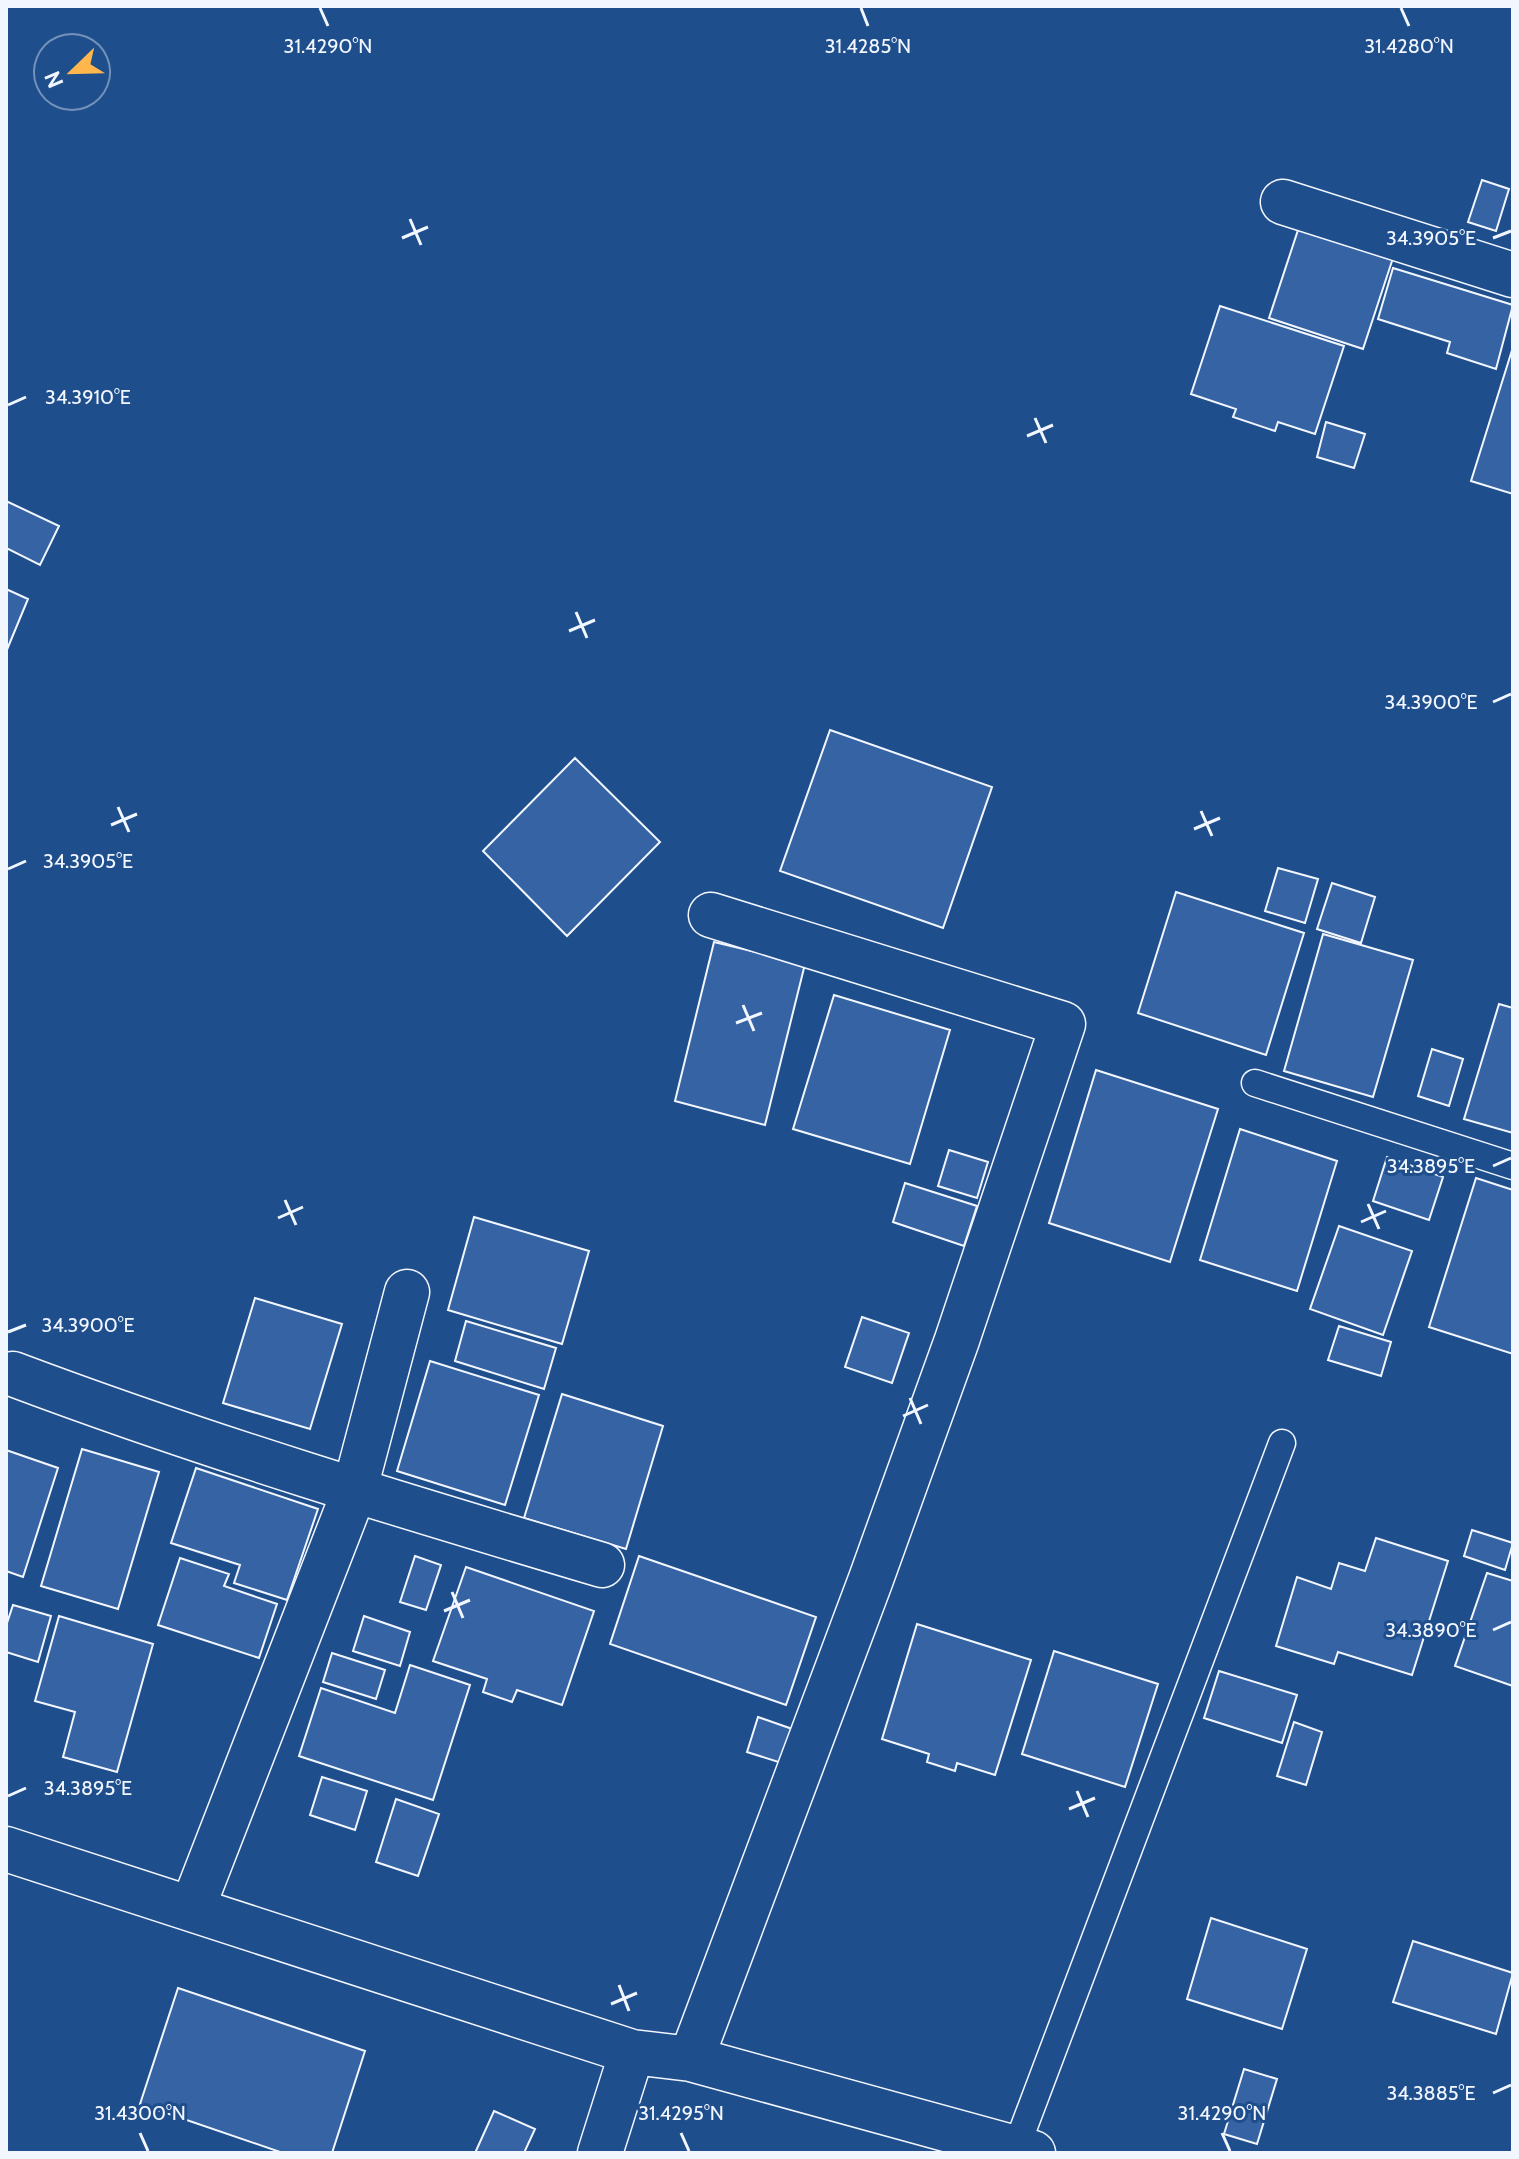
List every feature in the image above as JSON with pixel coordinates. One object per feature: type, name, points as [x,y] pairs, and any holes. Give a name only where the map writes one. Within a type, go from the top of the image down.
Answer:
[{"type":"street","points":[[1283,202],[1513,275]]},
{"type":"street","points":[[691,2059],[882,1549],[957,1340],[1063,1024],[711,915]]},
{"type":"street","points":[[192,1909],[354,1492],[407,1292]]},
{"type":"street","points":[[13,1374],[354,1492],[602,1565]]},
{"type":"street","points":[[6,1849],[632,2052],[691,2059],[1025,2150]]},
{"type":"street","points":[[600,2153],[632,2052]]},
{"type":"lane","points":[[1255,1083],[1513,1166]]},
{"type":"lane","points":[[1025,2150],[1282,1443]]},
{"type":"building","points":[[1482,180],[1509,189],[1496,231],[1468,222]]},
{"type":"building","points":[[1299,227],[1393,258],[1363,349],[1269,318]]},
{"type":"building","points":[[1393,268],[1513,305],[1496,369],[1447,353],[1450,342],[1378,319]]},
{"type":"building","points":[[1220,306],[1344,346],[1315,434],[1278,422],[1275,431],[1233,417],[1236,409],[1191,394]]},
{"type":"building","points":[[1513,347],[1513,494],[1471,481]]},
{"type":"building","points":[[1326,422],[1365,434],[1354,468],[1317,457]]},
{"type":"building","points":[[6,501],[59,526],[40,565],[6,548]]},
{"type":"building","points":[[6,589],[28,599],[6,652]]},
{"type":"building","points":[[830,730],[992,787],[943,928],[780,871]]},
{"type":"building","points":[[575,758],[660,842],[567,936],[483,851]]},
{"type":"building","points":[[1278,868],[1318,879],[1305,923],[1265,911]]},
{"type":"building","points":[[1332,883],[1375,897],[1361,943],[1317,929]]},
{"type":"building","points":[[1176,892],[1304,933],[1266,1055],[1138,1013]]},
{"type":"building","points":[[1323,934],[1413,960],[1373,1097],[1284,1071]]},
{"type":"building","points":[[714,942],[805,964],[765,1125],[675,1101]]},
{"type":"building","points":[[834,995],[950,1030],[910,1164],[793,1129]]},
{"type":"building","points":[[1499,1004],[1513,1008],[1513,1133],[1464,1119]]},
{"type":"building","points":[[1432,1049],[1463,1059],[1449,1106],[1418,1096]]},
{"type":"building","points":[[1096,1070],[1218,1109],[1170,1262],[1049,1223]]},
{"type":"building","points":[[1240,1129],[1337,1161],[1297,1291],[1200,1260]]},
{"type":"building","points":[[949,1150],[988,1162],[977,1198],[938,1186]]},
{"type":"building","points":[[1387,1157],[1443,1177],[1429,1220],[1373,1201]]},
{"type":"building","points":[[1476,1178],[1513,1190],[1513,1354],[1429,1327]]},
{"type":"building","points":[[905,1183],[977,1206],[964,1246],[893,1222]]},
{"type":"building","points":[[474,1217],[589,1251],[562,1344],[448,1310]]},
{"type":"building","points":[[1339,1226],[1412,1251],[1383,1335],[1310,1309]]},
{"type":"building","points":[[255,1298],[342,1324],[310,1429],[223,1403]]},
{"type":"building","points":[[862,1317],[909,1333],[892,1383],[845,1367]]},
{"type":"building","points":[[466,1321],[556,1348],[544,1389],[455,1361]]},
{"type":"building","points":[[1339,1326],[1391,1342],[1381,1376],[1328,1360]]},
{"type":"building","points":[[430,1361],[539,1395],[505,1505],[397,1471]]},
{"type":"building","points":[[562,1394],[663,1426],[626,1549],[524,1518]]},
{"type":"building","points":[[82,1449],[159,1472],[118,1609],[41,1586]]},
{"type":"building","points":[[6,1450],[58,1468],[23,1577],[6,1571]]},
{"type":"building","points":[[196,1468],[318,1509],[287,1600],[234,1583],[240,1565],[171,1543]]},
{"type":"building","points":[[1472,1530],[1513,1543],[1505,1570],[1464,1556]]},
{"type":"building","points":[[1376,1538],[1448,1561],[1412,1675],[1338,1652],[1334,1664],[1276,1646],[1297,1577],[1331,1589],[1339,1563],[1365,1571]]},
{"type":"building","points":[[415,1556],[441,1565],[426,1610],[400,1602]]},
{"type":"building","points":[[639,1556],[816,1617],[786,1705],[610,1644]]},
{"type":"building","points":[[180,1558],[229,1574],[224,1586],[277,1604],[259,1658],[158,1625]]},
{"type":"building","points":[[466,1567],[594,1611],[562,1705],[517,1690],[512,1702],[483,1692],[487,1679],[433,1661]]},
{"type":"building","points":[[1487,1573],[1513,1581],[1513,1686],[1455,1666]]},
{"type":"building","points":[[13,1605],[51,1616],[38,1662],[6,1652],[6,1626]]},
{"type":"building","points":[[59,1616],[153,1644],[117,1772],[63,1757],[75,1712],[35,1701]]},
{"type":"building","points":[[364,1616],[410,1632],[400,1666],[353,1651]]},
{"type":"building","points":[[917,1624],[1031,1660],[995,1775],[957,1763],[955,1771],[927,1762],[929,1754],[882,1739]]},
{"type":"building","points":[[1054,1651],[1158,1684],[1125,1787],[1022,1754]]},
{"type":"building","points":[[332,1653],[385,1670],[376,1699],[323,1682]]},
{"type":"building","points":[[410,1665],[470,1685],[433,1800],[299,1756],[321,1688],[395,1713]]},
{"type":"building","points":[[1219,1671],[1297,1695],[1282,1743],[1204,1718]]},
{"type":"building","points":[[758,1717],[798,1731],[788,1765],[747,1752]]},
{"type":"building","points":[[1294,1722],[1322,1732],[1306,1785],[1277,1776]]},
{"type":"building","points":[[322,1777],[367,1791],[355,1830],[310,1815]]},
{"type":"building","points":[[396,1799],[439,1814],[418,1876],[376,1862]]},
{"type":"building","points":[[1211,1918],[1307,1949],[1282,2029],[1187,1999]]},
{"type":"building","points":[[1413,1941],[1513,1973],[1496,2034],[1393,2002]]},
{"type":"building","points":[[178,1988],[365,2051],[332,2153],[283,2153],[140,2104]]},
{"type":"building","points":[[1244,2069],[1277,2079],[1257,2144],[1224,2134]]},
{"type":"building","points":[[494,2111],[535,2129],[524,2153],[475,2153]]}]
